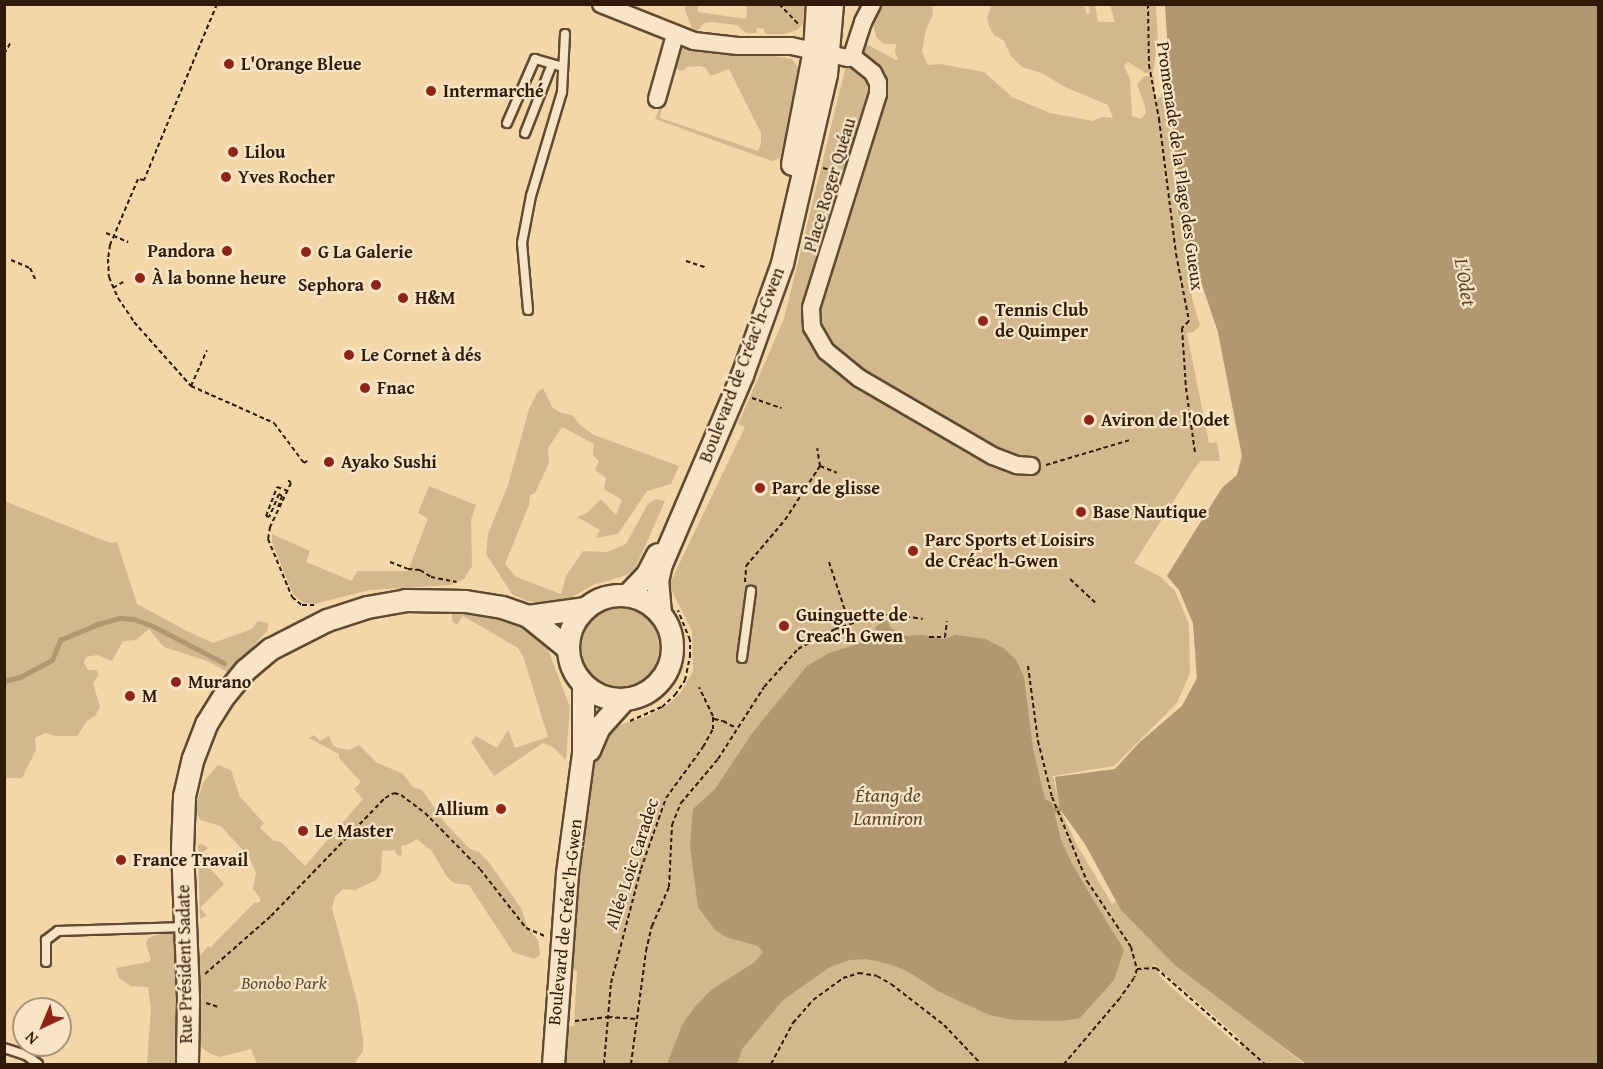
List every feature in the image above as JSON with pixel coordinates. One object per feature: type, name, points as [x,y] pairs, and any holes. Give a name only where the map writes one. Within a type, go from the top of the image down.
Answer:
[{"type":"street","points":[[601,4],[675,35],[706,43],[820,46],[845,58],[852,56],[872,4]]},
{"type":"street","name":"Boulevard de Créac'h-Gwen","points":[[668,610],[657,581],[662,564],[742,375],[782,263],[820,46],[817,4]]},
{"type":"street","name":"Boulevard de Créac'h-Gwen","points":[[627,595],[644,578],[655,559],[756,313],[782,224],[820,46],[832,4]]},
{"type":"street","points":[[657,99],[675,35]]},
{"type":"street","name":"Place Roger Quéau","points":[[852,56],[866,65],[877,78],[879,88],[811,308],[811,320],[820,343],[832,357],[859,378],[993,456],[1017,465],[1031,466]]},
{"type":"street","points":[[528,616],[585,608],[607,596],[627,595],[668,610],[672,656],[667,670],[654,687],[634,698],[623,700],[597,694],[583,684],[572,668],[566,647],[572,626],[585,608]]},
{"type":"street","name":"Rue Président Sadate","points":[[187,1065],[188,984],[183,808],[189,771],[199,741],[217,705],[245,670],[270,649],[338,615],[405,600],[436,600],[480,603],[528,616]]},
{"type":"street","points":[[528,616],[566,647]]},
{"type":"street","name":"Boulevard de Créac'h-Gwen","points":[[553,1065],[554,1025],[567,873],[581,780],[585,727],[583,684]]},
{"type":"street","name":"Boulevard de Créac'h-Gwen","points":[[581,780],[595,732],[623,700]]},
{"type":"lane","points":[[528,310],[522,243],[531,196],[562,92],[565,34]]},
{"type":"lane","points":[[507,123],[535,59],[563,67]]},
{"type":"lane","points":[[525,133],[552,64]]},
{"type":"lane","points":[[742,658],[752,591]]},
{"type":"lane","points":[[46,962],[46,940],[58,931],[185,927]]},
{"type":"lane","points":[[4,1048],[27,1055],[38,1065]]},
{"type":"path","points":[[217,4],[144,180],[138,180],[114,236],[108,252],[108,267],[113,288],[134,322],[191,386],[274,423],[304,463],[307,461]]},
{"type":"path","points":[[779,4],[820,46]]},
{"type":"path","name":"Promenade de la Plage des Gueux","points":[[1148,4],[1149,65],[1159,119],[1176,254],[1189,321],[1182,327],[1186,388],[1195,453]]},
{"type":"path","points":[[4,54],[11,42]]},
{"type":"path","points":[[818,166],[853,176]]},
{"type":"path","points":[[106,233],[128,243]]},
{"type":"path","points":[[11,260],[30,268],[36,280]]},
{"type":"path","points":[[687,261],[705,267]]},
{"type":"path","points":[[113,288],[123,282]]},
{"type":"path","points":[[191,386],[207,350]]},
{"type":"path","points":[[747,396],[771,407],[781,408]]},
{"type":"path","points":[[1031,466],[1046,465],[1130,440]]},
{"type":"path","points":[[745,582],[746,566],[785,520],[820,466],[816,448]]},
{"type":"path","points":[[820,466],[837,473]]},
{"type":"path","points":[[278,510],[291,483],[288,480]]},
{"type":"path","points":[[288,491],[277,487],[266,516],[269,517],[279,494],[282,496],[268,539],[292,597],[307,607],[324,603]]},
{"type":"path","points":[[390,562],[408,569],[420,570],[431,577],[450,578],[460,583]]},
{"type":"path","points":[[829,562],[849,624]]},
{"type":"path","points":[[1070,579],[1097,604]]},
{"type":"path","points":[[626,722],[657,711],[675,695],[685,680],[690,640],[668,610]]},
{"type":"path","points":[[631,1065],[647,941],[671,876],[672,828],[675,815],[687,794],[723,751],[764,687],[794,652],[828,632],[849,624],[891,614],[923,619]]},
{"type":"path","points":[[929,637],[945,637],[946,621]]},
{"type":"path","points":[[1028,666],[1038,741],[1060,818],[1087,881],[1131,947],[1137,969],[1120,998],[1064,1065]]},
{"type":"path","points":[[699,687],[713,719],[736,728]]},
{"type":"path","name":"Allée Loic Caradec","points":[[604,1065],[608,1017],[620,943],[660,811],[674,785],[707,741],[713,719]]},
{"type":"path","points":[[188,984],[194,984],[272,916],[385,798],[394,793],[401,795],[425,813],[480,869],[526,928],[548,936]]},
{"type":"path","points":[[1137,969],[1156,968],[1265,1065]]},
{"type":"path","points":[[771,1065],[788,1031],[806,1007],[836,982],[859,973],[877,976],[891,984],[944,1024],[981,1065]]},
{"type":"path","points":[[554,1025],[608,1017],[638,1019]]},
{"type":"green space","points":[[685,5],[698,5],[698,12],[746,19],[747,5],[806,5],[806,14],[802,25],[797,30],[785,34],[765,34],[764,29],[757,28],[756,33],[746,33],[737,25],[710,22],[704,23],[697,31],[692,28]]},
{"type":"green space","name":"Parc Sports et Loisirs de Créac'h-Gwen","points":[[856,5],[932,5],[933,15],[926,29],[922,52],[928,65],[940,64],[984,72],[1012,97],[1050,113],[1093,121],[1102,117],[1113,118],[1108,105],[1065,87],[1042,73],[1022,67],[1011,56],[1004,41],[994,35],[989,26],[987,17],[992,5],[1080,5],[1084,6],[1087,15],[1090,12],[1089,6],[1095,5],[1098,22],[1115,22],[1110,5],[1156,5],[1158,42],[1153,73],[1145,73],[1128,62],[1124,66],[1130,79],[1132,116],[1141,119],[1146,113],[1137,85],[1144,76],[1154,76],[1155,100],[1161,97],[1162,76],[1169,75],[1177,213],[1180,221],[1165,5],[1598,1064],[1306,1064],[1265,1034],[1304,1064],[561,1064],[563,1027],[574,1026],[577,971],[573,970],[569,953],[576,877],[598,740],[616,726],[646,717],[669,704],[681,692],[693,671],[692,631],[669,585],[745,427],[738,424],[784,319],[853,37],[898,59],[895,52],[896,44],[884,44],[876,37],[871,14]],"holes":[[[1187,241],[1218,332],[1242,456],[1237,475],[1222,488],[1167,576],[1179,590],[1193,623],[1197,678],[1182,706],[1140,742],[1115,769],[1055,777],[1060,808],[1053,776],[1114,766],[1177,703],[1190,673],[1189,624],[1175,591],[1161,577],[1134,563],[1194,469],[1201,461],[1220,461],[1217,442],[1209,443],[1187,333],[1193,332],[1200,326],[1192,298]],[[1060,809],[1085,844],[1116,901],[1112,904],[1077,845]],[[1152,963],[1234,1033],[1240,1039],[1241,1048],[1162,979]]]},
{"type":"green space","points":[[687,47],[712,54],[725,55],[738,51],[792,59],[800,71],[780,158],[772,161],[655,119],[660,107],[662,108],[660,118],[758,151],[761,144],[761,133],[729,69],[710,76],[706,68],[700,66],[687,67],[683,71],[673,68],[678,49]]},
{"type":"green space","points":[[543,388],[552,407],[561,413],[572,415],[581,426],[594,435],[679,466],[671,484],[647,491],[618,534],[596,538],[600,530],[577,517],[587,513],[601,499],[616,515],[622,500],[604,489],[606,478],[595,470],[599,461],[593,456],[594,444],[562,427],[548,448],[549,463],[535,493],[530,495],[529,505],[505,564],[516,577],[561,594],[566,576],[583,551],[607,552],[626,544],[648,504],[656,499],[665,501],[635,569],[627,575],[593,585],[564,602],[546,605],[527,601],[512,594],[486,554],[488,534],[508,485],[529,409],[537,393]]},
{"type":"green space","points":[[429,486],[476,505],[471,520],[472,566],[464,579],[450,585],[370,590],[314,604],[303,603],[293,594],[272,542],[272,534],[310,551],[306,562],[352,581],[357,571],[408,571],[428,518],[418,513]]},
{"type":"green space","points":[[4,501],[111,543],[117,542],[137,604],[185,630],[213,643],[252,629],[258,621],[268,623],[268,630],[231,671],[227,672],[210,662],[164,647],[149,629],[136,640],[123,641],[112,661],[97,655],[86,657],[84,663],[88,670],[96,670],[99,674],[93,683],[100,707],[95,716],[87,721],[77,736],[55,736],[46,733],[35,738],[36,750],[22,778],[5,778]]},
{"type":"green space","points":[[620,604],[637,608],[651,617],[660,631],[664,648],[660,665],[651,679],[637,688],[620,692],[603,688],[589,679],[580,665],[576,648],[580,631],[589,617],[603,608]]},
{"type":"green space","points":[[452,612],[467,612],[522,626],[545,642],[570,707],[566,760],[553,747],[543,743],[494,776],[471,742],[476,736],[497,748],[508,730],[515,748],[548,737],[523,656],[518,648],[463,616],[457,625],[452,621]]},
{"type":"green space","name":"Bonobo Park","points":[[314,735],[320,741],[329,736],[333,745],[338,748],[350,750],[359,745],[376,762],[403,774],[413,787],[422,790],[446,824],[470,849],[479,852],[490,864],[521,908],[528,928],[538,940],[540,955],[534,959],[513,952],[469,885],[454,883],[447,877],[432,851],[417,839],[401,846],[402,855],[398,856],[394,850],[382,851],[381,873],[376,880],[355,890],[343,889],[335,897],[332,908],[358,1005],[363,1040],[363,1051],[354,1064],[257,1064],[251,1049],[220,1057],[202,1048],[198,1029],[197,999],[201,1000],[202,997],[196,961],[208,946],[210,948],[254,903],[260,902],[260,898],[253,889],[256,873],[249,857],[221,826],[200,820],[195,808],[204,781],[218,765],[231,770],[240,797],[264,823],[260,828],[274,841],[281,842],[305,866],[363,799],[354,789],[361,782],[339,758],[339,754],[309,738]]},
{"type":"green space","points":[[202,844],[208,848],[199,856],[224,884],[200,908],[207,916],[200,919],[198,845]]},
{"type":"green space","points":[[170,930],[177,942],[178,952],[177,1064],[147,1064],[151,1009],[148,987],[131,986],[119,978],[116,968],[151,960],[146,944],[148,938]]},
{"type":"water","name":"L'Odet","points":[[1165,5],[1598,5],[1598,1064],[1306,1064],[1176,966],[1121,910],[1085,844],[1060,809],[1055,777],[1115,769],[1140,742],[1182,706],[1197,678],[1193,623],[1179,590],[1167,576],[1222,488],[1237,475],[1242,456],[1218,332],[1178,213]]},
{"type":"water","name":"Étang de Lanniron","points":[[883,620],[887,620],[891,628],[905,636],[923,635],[943,639],[955,635],[985,639],[1005,649],[1016,660],[1024,677],[1033,749],[1045,799],[1052,803],[1061,840],[1073,866],[1124,950],[1114,980],[1080,1018],[1061,1021],[1014,1020],[989,1015],[938,991],[907,971],[889,964],[866,959],[850,960],[830,967],[783,1000],[742,1049],[737,1064],[667,1064],[682,1025],[695,1007],[711,990],[755,962],[763,952],[758,946],[726,937],[715,930],[698,907],[690,847],[693,809],[715,789],[753,732],[807,666],[829,653],[877,638],[875,628]]},
{"type":"waterway","points":[[4,681],[20,677],[52,660],[60,640],[119,618],[134,619],[153,626],[224,663]]},
{"type":"waterway","points":[[1048,811],[1066,807]]},
{"type":"place","name":"L'Orange Bleue","points":[[229,64]]},
{"type":"place","name":"Intermarché","points":[[431,91]]},
{"type":"place","name":"Lilou","points":[[233,152]]},
{"type":"place","name":"Yves Rocher","points":[[226,177]]},
{"type":"place","name":"Pandora","points":[[227,251]]},
{"type":"place","name":"G La Galerie","points":[[306,252]]},
{"type":"place","name":"À la bonne heure","points":[[140,278]]},
{"type":"place","name":"Sephora","points":[[376,285]]},
{"type":"place","name":"H&M","points":[[403,298]]},
{"type":"place","name":"Tennis Club de Quimper","points":[[983,321]]},
{"type":"place","name":"Le Cornet à dés","points":[[349,355]]},
{"type":"place","name":"Fnac","points":[[365,388]]},
{"type":"place","name":"Aviron de l'Odet","points":[[1089,420]]},
{"type":"place","name":"Ayako Sushi","points":[[329,462]]},
{"type":"place","name":"Parc de glisse","points":[[760,488]]},
{"type":"place","name":"Base Nautique","points":[[1081,512]]},
{"type":"place","name":"Parc Sports et Loisirs de Créac'h-Gwen","points":[[913,551]]},
{"type":"place","name":"Guinguette de Creac'h Gwen","points":[[784,626]]},
{"type":"place","name":"Murano","points":[[176,682]]},
{"type":"place","name":"M","points":[[130,696]]},
{"type":"place","name":"Allium","points":[[501,809]]},
{"type":"place","name":"Le Master","points":[[303,831]]},
{"type":"place","name":"France Travail","points":[[121,860]]}]
